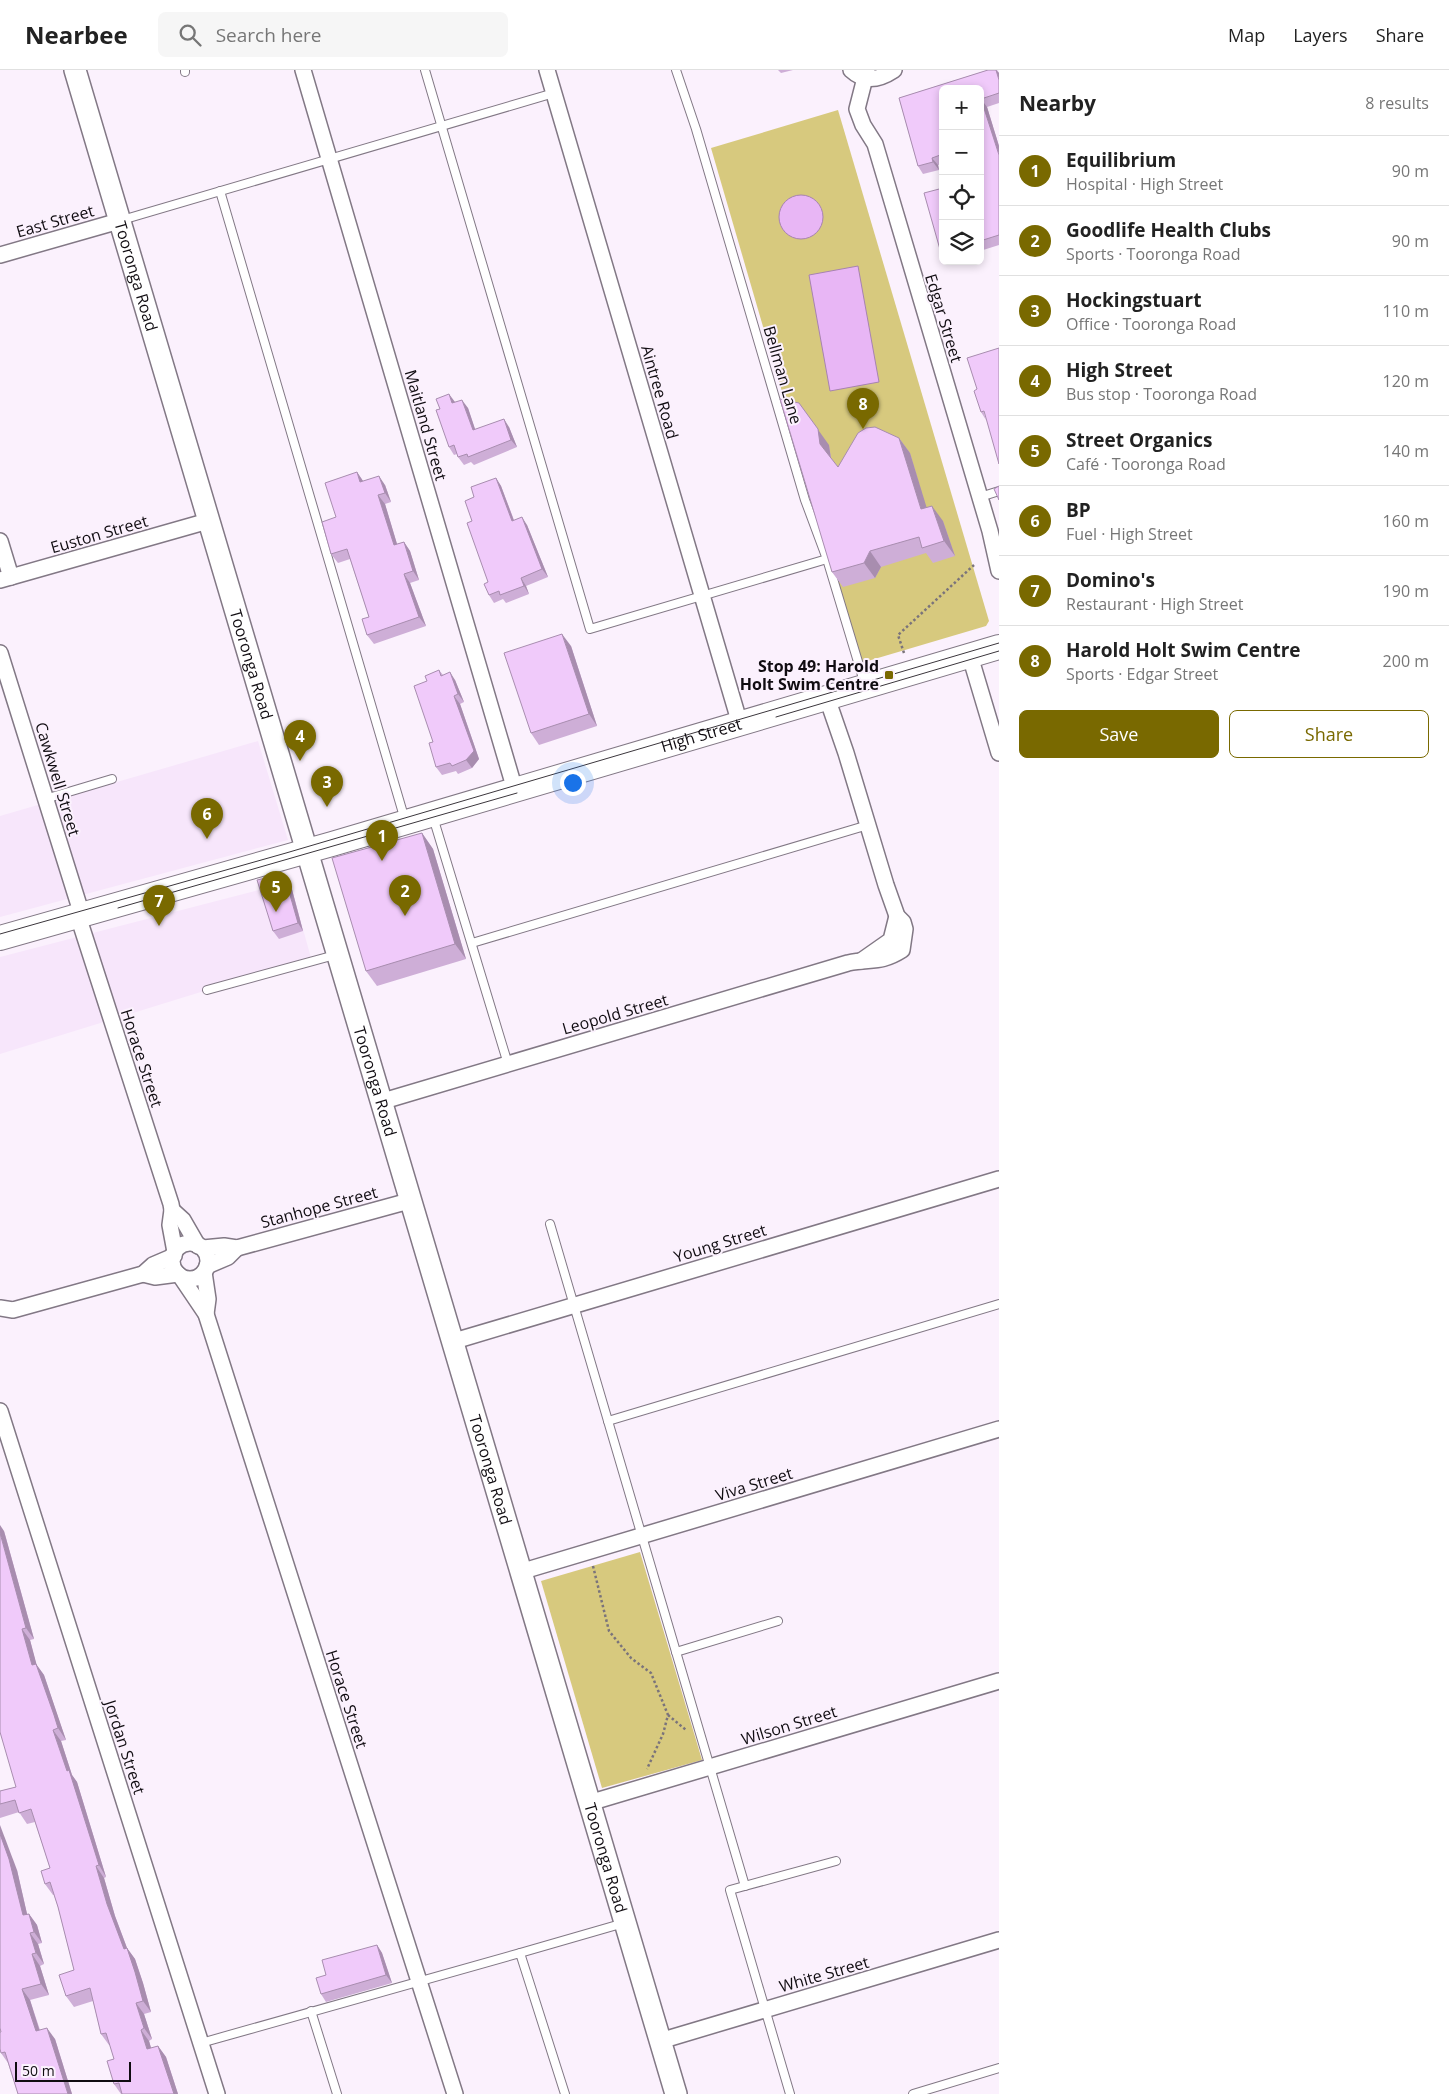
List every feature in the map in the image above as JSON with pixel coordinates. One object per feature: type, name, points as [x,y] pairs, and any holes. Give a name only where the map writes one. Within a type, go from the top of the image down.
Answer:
[{"type":"main road","name":"Tooronga Road","points":[[75,70],[451,1342],[676,2094]]},
{"type":"main road","name":"High Street","points":[[0,938],[306,852],[999,647]]},
{"type":"street","name":"Maitland Street","points":[[303,70],[515,790]]},
{"type":"street","name":"Aintree Road","points":[[547,70],[740,724]]},
{"type":"street","points":[[850,70],[882,78],[894,70]]},
{"type":"street","name":"Edgar Street","points":[[865,74],[857,103],[858,114],[876,144],[980,497],[999,571]]},
{"type":"street","name":"East Street","points":[[0,255],[119,221]]},
{"type":"street","name":"Euston Street","points":[[6,579],[208,522]]},
{"type":"street","points":[[0,540],[6,579]]},
{"type":"street","name":"Cawkwell Street","points":[[0,654],[80,915]]},
{"type":"street","points":[[970,656],[999,753]]},
{"type":"street","name":"Leopold Street","points":[[380,1102],[861,961],[897,945],[897,916],[827,698]]},
{"type":"street","name":"Horace Street","points":[[80,915],[172,1210],[170,1225],[174,1254]]},
{"type":"street","name":"Young Street","points":[[451,1342],[999,1179]]},
{"type":"street","name":"Stanhope Street","points":[[200,1247],[224,1246],[237,1248],[409,1200]]},
{"type":"street","name":"Horace Street","points":[[172,1210],[183,1220],[200,1247]]},
{"type":"street","points":[[0,1320],[6,1309],[143,1274],[174,1254],[185,1244],[200,1247],[208,1257],[206,1269],[194,1278],[180,1275],[156,1277],[143,1274]]},
{"type":"street","name":"Stanhope Street","points":[[206,1269],[228,1257],[237,1248]]},
{"type":"street","points":[[174,1254],[173,1266],[180,1275]]},
{"type":"street","name":"Horace Street","points":[[206,1269],[208,1299],[206,1314]]},
{"type":"street","name":"Horace Street","points":[[180,1275],[206,1314],[455,2094]]},
{"type":"street","name":"Jordan Street","points":[[0,1411],[217,2094]]},
{"type":"street","name":"Viva Street","points":[[520,1572],[999,1429]]},
{"type":"street","name":"Wilson Street","points":[[589,1803],[999,1681]]},
{"type":"street","name":"White Street","points":[[660,2041],[999,1940]]},
{"type":"lane","points":[[425,70],[590,629],[827,559]]},
{"type":"lane","name":"Bellman Lane","points":[[676,70],[805,500],[827,559],[865,687]]},
{"type":"lane","points":[[119,221],[554,93]]},
{"type":"lane","points":[[220,191],[406,822]]},
{"type":"lane","points":[[980,497],[999,491]]},
{"type":"lane","points":[[45,799],[112,779]]},
{"type":"lane","points":[[432,814],[508,1064]]},
{"type":"lane","points":[[472,942],[868,825]]},
{"type":"lane","points":[[207,990],[336,954]]},
{"type":"lane","points":[[550,1224],[745,1886]]},
{"type":"lane","points":[[608,1421],[999,1304]]},
{"type":"lane","points":[[676,1652],[778,1621]]},
{"type":"lane","points":[[790,2094],[730,1890],[836,1860]]},
{"type":"lane","points":[[201,2043],[624,1923]]},
{"type":"lane","points":[[520,1953],[565,2094]]},
{"type":"lane","points":[[311,2011],[337,2094]]},
{"type":"lane","points":[[913,2094],[999,2068]]},
{"type":"path","points":[[904,653],[898,635],[974,564]]},
{"type":"path","points":[[591,1551],[608,1632],[631,1658],[651,1672],[668,1715],[688,1731],[702,1737]]},
{"type":"path","points":[[647,1769],[663,1734],[668,1715]]},
{"type":"shaded area","points":[[838,110],[989,621],[986,626],[861,663],[711,148]]},
{"type":"shaded area","points":[[801,195],[813,199],[819,205],[823,217],[819,229],[813,235],[801,239],[789,235],[783,229],[779,217],[783,205],[789,199]]},
{"type":"shaded area","points":[[858,266],[879,382],[830,391],[809,275]]},
{"type":"shaded area","points":[[258,741],[288,840],[0,917],[0,816]]},
{"type":"shaded area","points":[[290,882],[311,958],[0,1054],[0,957]]},
{"type":"shaded area","points":[[640,1552],[702,1760],[602,1788],[541,1581]]},
{"type":"building","points":[[988,70],[996,70],[999,80],[999,93],[984,98],[984,85],[940,85]]},
{"type":"building","points":[[939,85],[939,155],[932,158],[933,162],[918,166],[899,98]]},
{"type":"building","points":[[984,108],[999,155],[999,235],[984,240]]},
{"type":"building","points":[[939,189],[939,246],[924,193]]},
{"type":"building","points":[[999,348],[999,464],[984,411],[981,412],[974,391],[977,389],[967,358]]},
{"type":"building","points":[[449,394],[452,403],[462,400],[473,430],[504,419],[511,440],[468,457],[467,454],[458,457],[454,445],[449,447],[436,410],[440,409],[436,399]]},
{"type":"building","points":[[780,399],[799,403],[818,429],[820,444],[838,467],[858,433],[866,428],[875,427],[899,438],[921,509],[932,506],[944,541],[922,548],[919,537],[870,551],[864,563],[832,572]]},
{"type":"building","points":[[357,472],[360,482],[379,476],[385,493],[378,495],[394,545],[404,542],[413,571],[404,574],[419,617],[367,635],[362,619],[369,617],[347,549],[331,554],[322,522],[336,517],[325,483]]},
{"type":"building","points":[[496,478],[512,521],[522,517],[542,569],[521,578],[524,586],[500,595],[499,591],[489,595],[484,584],[488,582],[467,523],[472,521],[465,501],[474,497],[471,487]]},
{"type":"building","points":[[999,486],[999,500],[994,489]]},
{"type":"building","points":[[562,634],[589,714],[531,733],[504,653]]},
{"type":"building","points":[[439,670],[441,676],[450,672],[458,694],[454,696],[474,751],[466,760],[452,766],[450,763],[436,767],[429,743],[433,742],[414,686],[427,681],[425,676]]},
{"type":"building","points":[[422,833],[455,944],[366,971],[332,858]]},
{"type":"building","points":[[284,874],[298,923],[273,931],[257,880]]},
{"type":"building","points":[[0,1533],[26,1628],[22,1629],[32,1665],[36,1664],[54,1715],[58,1728],[53,1730],[67,1771],[69,1770],[99,1865],[96,1866],[107,1904],[124,1949],[127,1948],[135,1972],[143,2001],[136,2003],[144,2028],[141,2030],[147,2049],[158,2046],[174,2094],[122,2094],[119,2083],[114,2084],[107,2061],[114,2059],[106,2033],[101,2034],[90,1988],[66,1996],[59,1975],[74,1970],[50,1882],[45,1884],[41,1871],[50,1868],[31,1809],[19,1813],[15,1800],[0,1804],[0,1791],[16,1787],[0,1732]]},
{"type":"building","points":[[0,1834],[9,1859],[23,1915],[29,1914],[34,1932],[30,1933],[36,1953],[32,1954],[41,1984],[22,1989],[36,2031],[47,2028],[68,2094],[18,2094],[5,2052],[1,2053]]},
{"type":"building","points":[[377,1945],[386,1975],[321,1994],[316,1978],[326,1975],[322,1960]]},
{"type":"tram line","points":[[0,934],[286,853],[999,643]]},
{"type":"tram line","points":[[776,717],[999,651]]},
{"type":"tram line","points":[[118,908],[517,793]]},
{"type":"place","name":"Harold Holt Swim Centre","points":[[863,429]]},
{"type":"place","name":"Stop 49: Harold Holt Swim Centre","points":[[889,675]]},
{"type":"place","name":"High Street","points":[[300,761]]},
{"type":"place","name":"Hockingstuart","points":[[327,807]]},
{"type":"place","name":"BP","points":[[207,839]]},
{"type":"place","name":"Equilibrium","points":[[382,861]]},
{"type":"place","name":"Street Organics","points":[[276,912]]},
{"type":"place","name":"Goodlife Health Clubs","points":[[405,916]]},
{"type":"place","name":"Domino's","points":[[159,926]]}]
